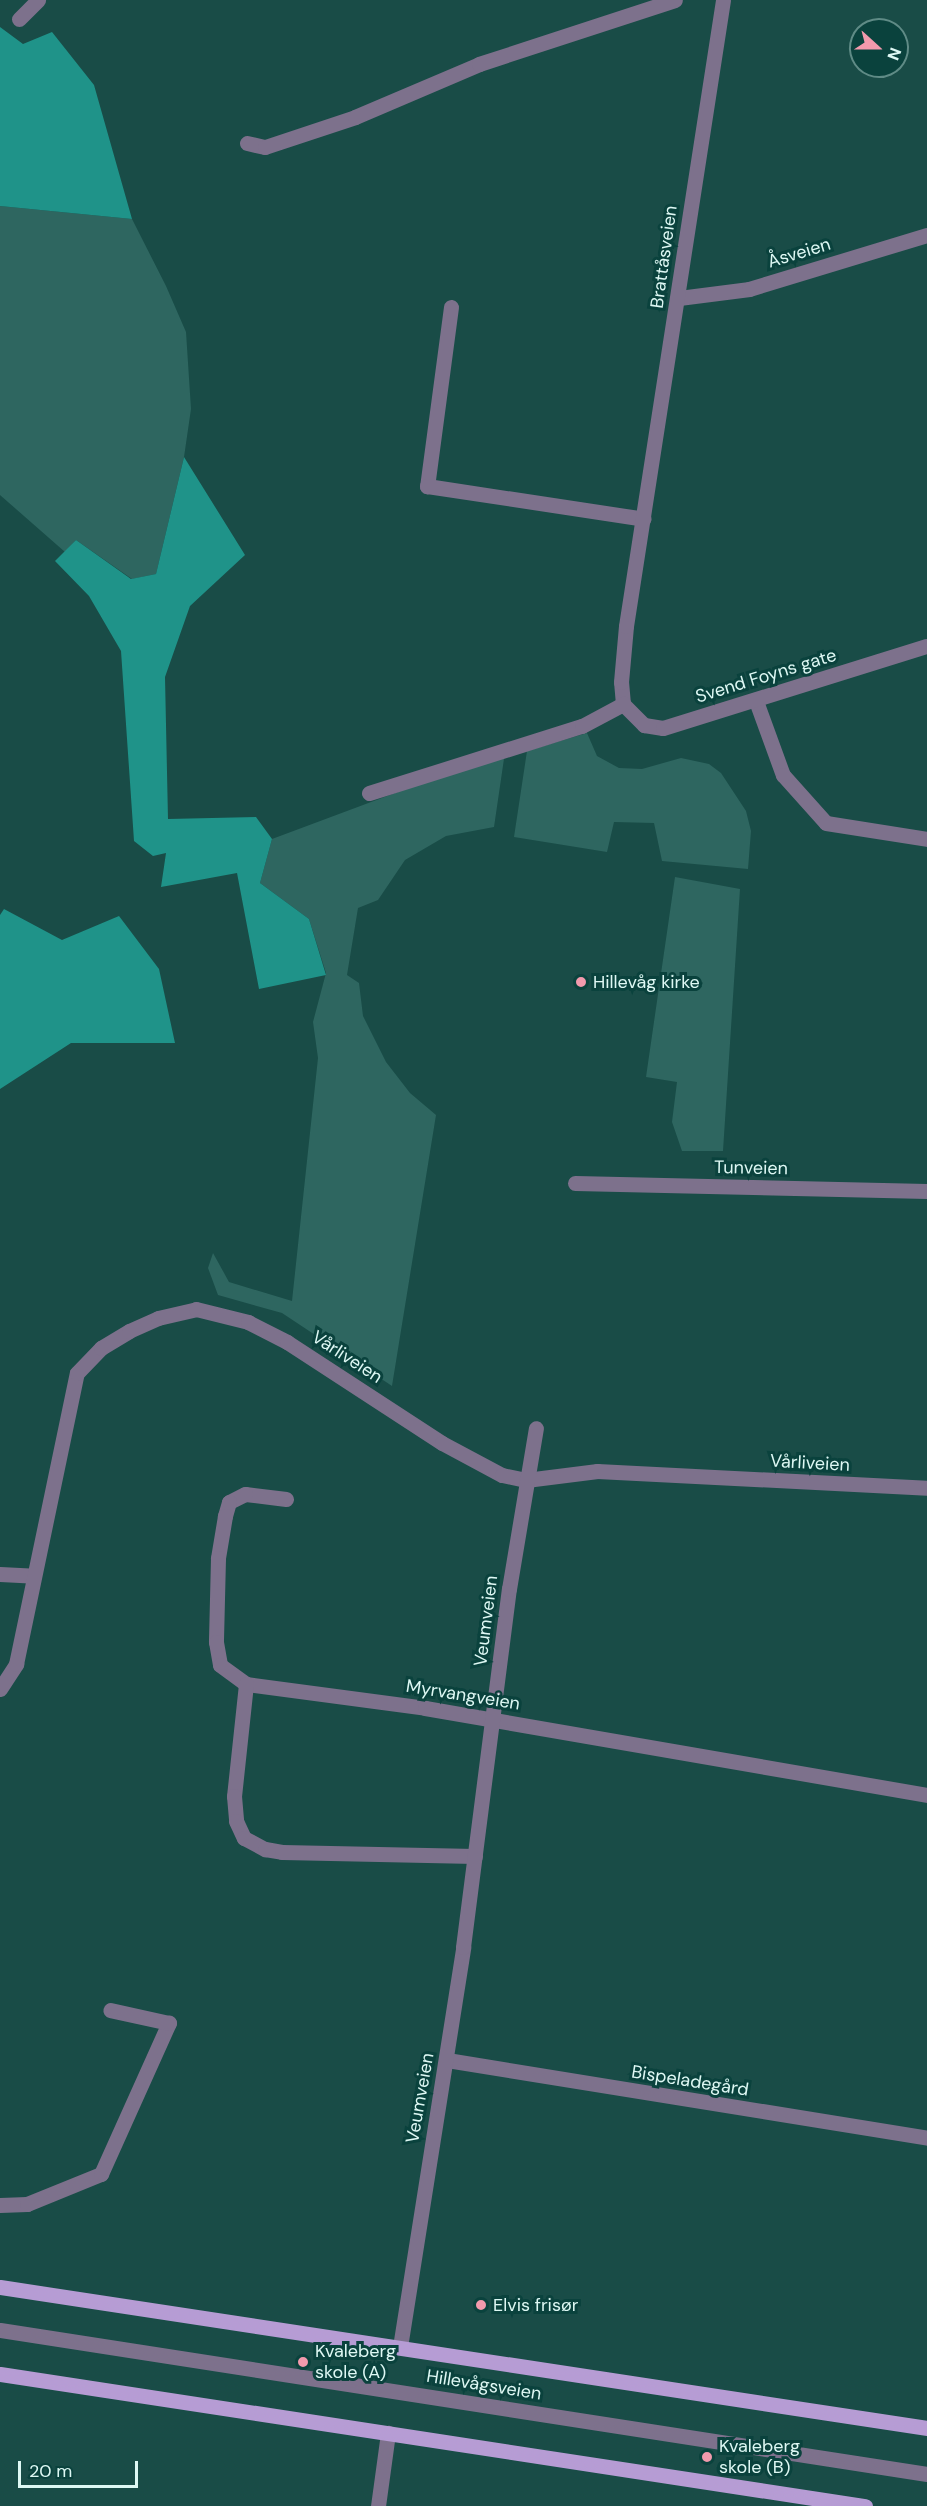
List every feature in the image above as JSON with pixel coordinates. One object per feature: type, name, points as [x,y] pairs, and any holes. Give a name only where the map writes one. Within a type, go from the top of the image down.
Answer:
[{"type":"main road","name":"Hillevågsveien","points":[[0,2287],[927,2428]]},
{"type":"main road","points":[[0,2374],[865,2506]]},
{"type":"street","points":[[19,19],[38,0]]},
{"type":"street","points":[[247,143],[265,147],[355,117],[479,64],[675,0]]},
{"type":"street","name":"Brattåsveien","points":[[623,704],[626,626],[679,298],[723,0]]},
{"type":"street","name":"Åsveien","points":[[679,298],[749,289],[927,235]]},
{"type":"street","points":[[451,307],[427,486],[644,519]]},
{"type":"street","name":"Svend Foyns gate","points":[[623,704],[644,724],[663,728],[756,701],[927,646]]},
{"type":"street","points":[[756,701],[783,775],[826,823],[927,839]]},
{"type":"street","points":[[369,793],[582,726],[623,704]]},
{"type":"street","name":"Tunveien","points":[[575,1184],[927,1191]]},
{"type":"street","name":"Vårliveien","points":[[0,1689],[16,1664],[77,1373],[101,1347],[129,1331],[158,1318],[196,1309],[248,1322],[277,1337],[442,1443],[502,1475],[526,1480],[597,1471],[927,1488]]},
{"type":"street","name":"Veumveien","points":[[400,2347],[447,2060],[526,1480],[536,1428]]},
{"type":"street","name":"Myrvangveien","points":[[286,1499],[245,1494],[229,1502],[225,1516],[218,1558],[216,1642],[220,1665],[246,1684],[494,1720],[927,1794]]},
{"type":"street","points":[[0,1574],[34,1576]]},
{"type":"street","points":[[246,1684],[234,1796],[236,1821],[244,1838],[266,1849],[282,1852],[475,1856]]},
{"type":"street","points":[[0,2205],[27,2204],[101,2174],[169,2023],[110,2010]]},
{"type":"street","name":"Bispeladegård","points":[[447,2060],[927,2139]]},
{"type":"street","name":"Hillevågsveien","points":[[0,2330],[927,2474]]},
{"type":"street","points":[[378,2506],[388,2433]]},
{"type":"shaded area","points":[[0,27],[23,44],[52,32],[94,85],[132,219],[0,206]]},
{"type":"shaded area","points":[[0,206],[132,219],[186,332],[191,409],[184,457],[156,574],[132,579],[76,540],[65,552],[0,495]]},
{"type":"shaded area","points":[[184,457],[245,555],[190,606],[165,677],[168,819],[256,817],[272,839],[260,883],[309,919],[326,975],[259,989],[237,873],[161,887],[166,853],[153,856],[134,841],[121,651],[89,596],[55,561],[76,540],[131,579],[156,574]]},
{"type":"shaded area","points":[[587,733],[597,756],[619,768],[642,769],[681,758],[709,764],[721,773],[746,811],[751,831],[748,869],[662,861],[654,823],[614,822],[607,852],[514,837],[527,751]]},
{"type":"shaded area","points":[[505,752],[494,827],[446,836],[405,860],[378,900],[358,908],[347,975],[359,983],[363,1016],[386,1062],[410,1093],[436,1115],[392,1386],[282,1313],[218,1295],[208,1268],[213,1253],[229,1282],[292,1301],[318,1058],[313,1022],[326,973],[309,919],[260,883],[272,839]]},
{"type":"shaded area","points":[[675,877],[740,889],[723,1151],[682,1151],[672,1122],[677,1082],[646,1077]]},
{"type":"shaded area","points":[[4,909],[62,940],[119,916],[159,969],[175,1043],[71,1043],[0,1089],[0,915]]},
{"type":"place","name":"Hillevåg kirke","points":[[581,982]]},
{"type":"place","name":"Elvis frisør","points":[[481,2305]]},
{"type":"place","name":"Kvaleberg skole (A)","points":[[303,2362]]},
{"type":"place","name":"Kvaleberg skole (B)","points":[[707,2457]]}]
